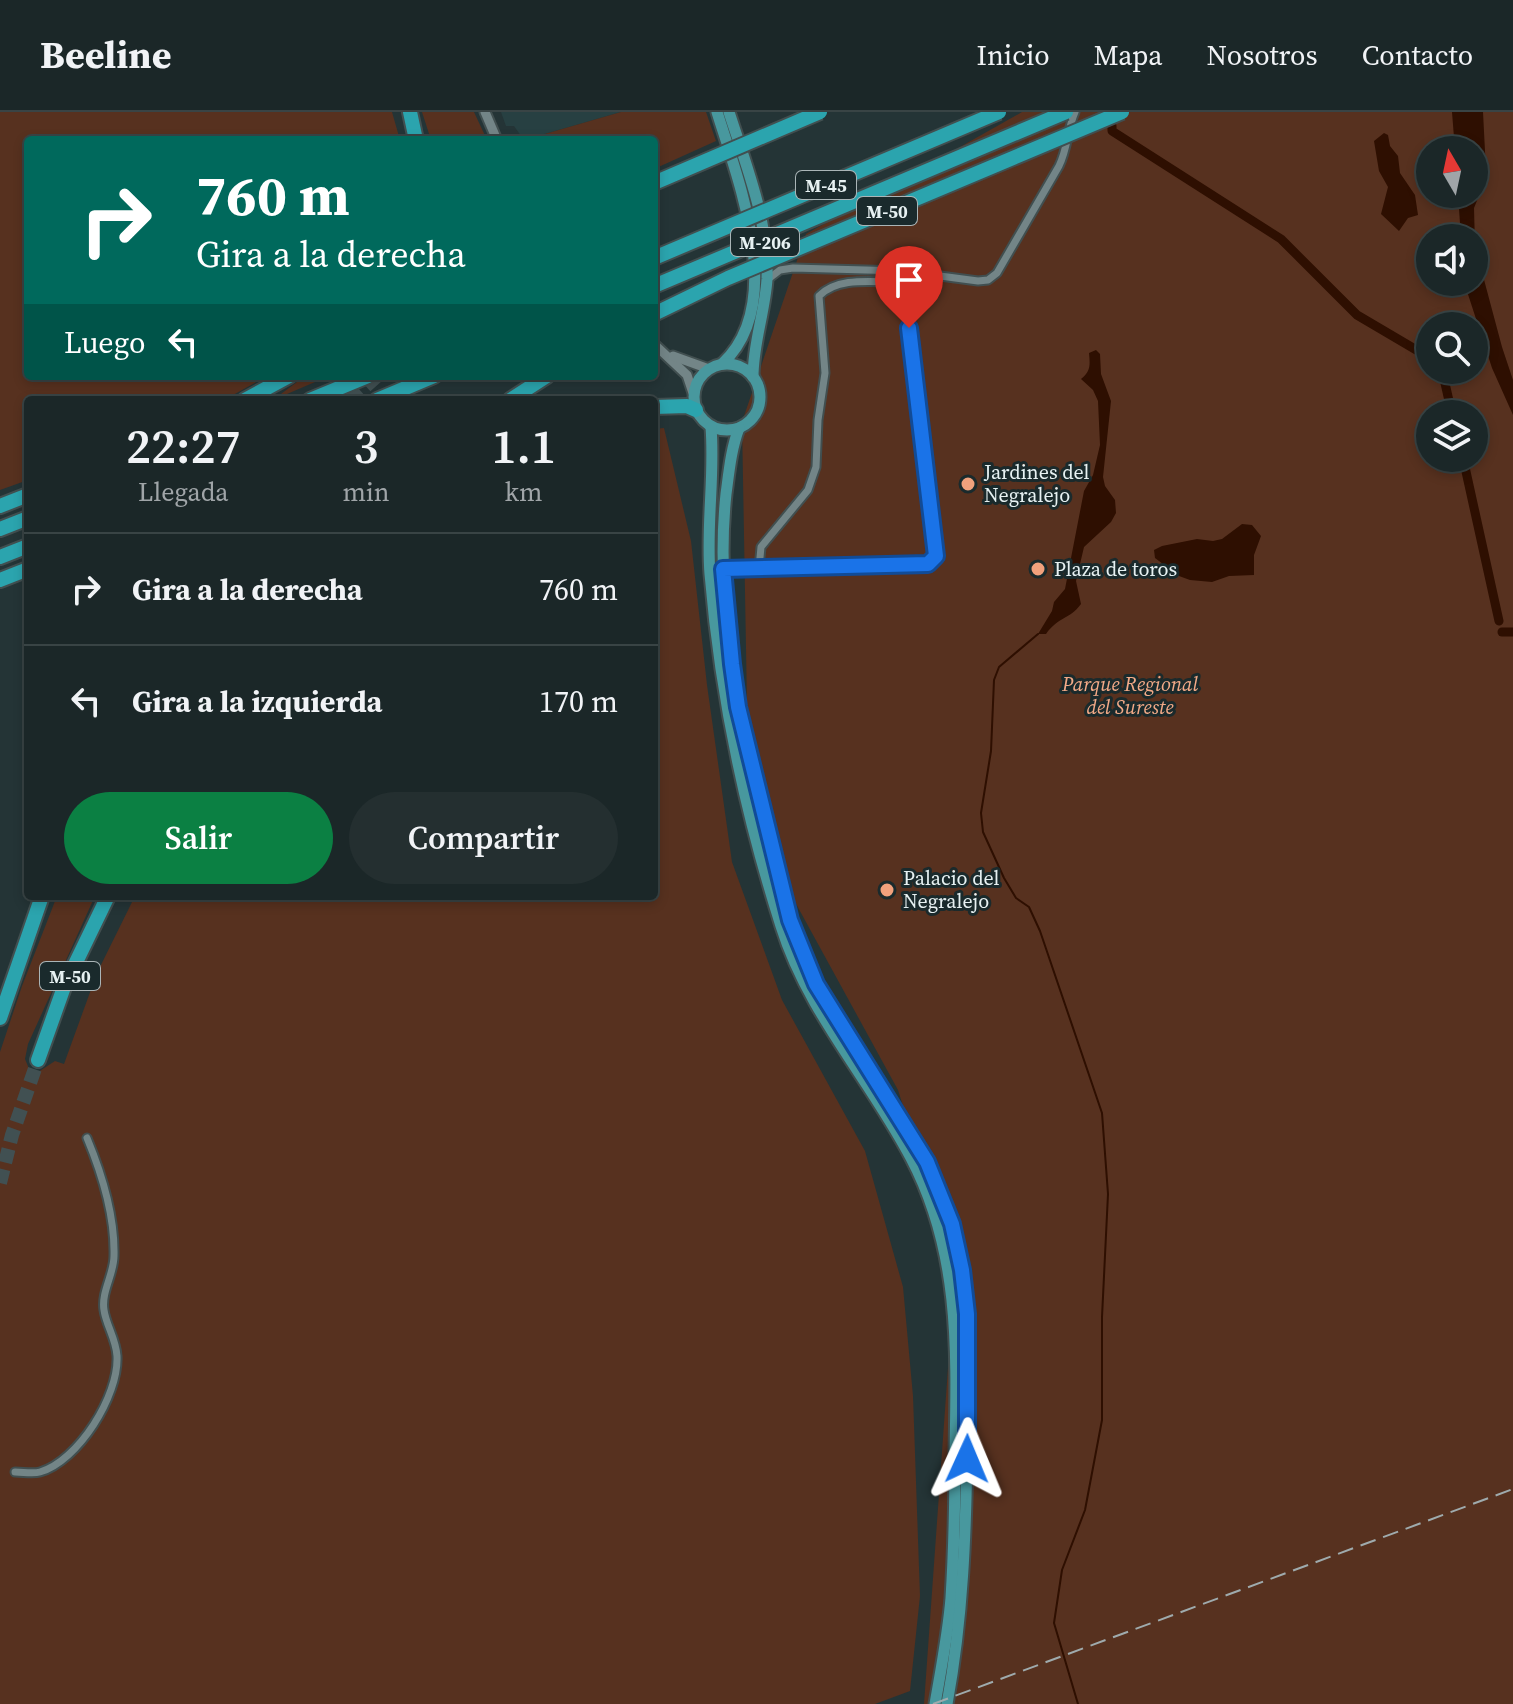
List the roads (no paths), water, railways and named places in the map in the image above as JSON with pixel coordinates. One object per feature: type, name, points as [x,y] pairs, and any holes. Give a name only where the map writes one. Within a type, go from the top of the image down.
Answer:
[{"type":"highway","points":[[410,112],[415,136]]},
{"type":"highway","points":[[658,181],[820,112]]},
{"type":"highway","name":"M-45","points":[[658,256],[999,112]]},
{"type":"highway","name":"M-45","points":[[658,284],[1066,112]]},
{"type":"highway","name":"M-50","points":[[658,312],[728,278],[1122,112]]},
{"type":"highway","points":[[252,396],[282,380]]},
{"type":"highway","points":[[320,396],[358,380]]},
{"type":"highway","points":[[386,396],[424,380]]},
{"type":"highway","points":[[516,396],[541,380]]},
{"type":"highway","points":[[658,407],[687,406],[696,410]]},
{"type":"highway","points":[[0,506],[24,497]]},
{"type":"highway","points":[[0,529],[24,520]]},
{"type":"highway","points":[[0,557],[24,548]]},
{"type":"highway","points":[[0,580],[24,571]]},
{"type":"highway","name":"M-50","points":[[0,1018],[41,900]]},
{"type":"highway","name":"M-50","points":[[38,1060],[64,987],[106,900]]},
{"type":"main road","name":"M-206","points":[[717,112],[747,214],[754,268],[752,306],[746,334],[722,364]]},
{"type":"main road","name":"M-206","points":[[729,112],[752,182],[766,245],[767,280],[753,355],[753,377],[760,392],[759,407],[753,419],[739,428],[729,468],[724,512],[723,569],[738,707],[790,920],[816,984],[927,1162],[952,1224],[962,1270],[969,1372],[966,1518],[962,1603],[947,1704]]},
{"type":"main road","points":[[739,428],[723,431],[711,427],[696,410],[693,393],[699,379],[709,369],[722,364],[742,368],[753,377]]},
{"type":"main road","points":[[711,427],[714,456],[710,570],[718,657],[743,783],[780,925],[815,1005],[911,1157],[936,1215],[945,1248],[957,1345],[954,1517],[951,1600],[935,1704]]},
{"type":"street","points":[[485,112],[495,136]]},
{"type":"street","points":[[767,280],[780,270],[793,268],[902,271],[988,280],[997,273],[1059,166],[1067,149],[1069,126],[1075,112]]},
{"type":"street","points":[[766,245],[774,258],[793,268]]},
{"type":"street","points":[[723,569],[928,564],[936,556],[902,271]]},
{"type":"street","points":[[759,568],[761,547],[808,490],[816,467],[818,420],[825,373],[819,296],[827,287],[846,283],[904,282]]},
{"type":"street","points":[[658,347],[687,375],[693,393]]},
{"type":"street","points":[[666,353],[709,369]]},
{"type":"street","points":[[15,1472],[39,1473],[66,1457],[86,1437],[112,1387],[117,1358],[113,1332],[104,1309],[114,1257],[104,1187],[87,1138]]},
{"type":"waterway","points":[[1112,126],[1112,131],[1281,239],[1357,315],[1416,350]]},
{"type":"waterway","points":[[1445,384],[1449,400]]},
{"type":"waterway","points":[[1466,472],[1499,621]]},
{"type":"waterway","points":[[1502,632],[1513,632]]},
{"type":"waterway","points":[[1038,634],[999,667],[994,680],[991,751],[981,813],[983,832],[1004,878],[1016,898],[1029,907],[1040,931],[1102,1113],[1108,1194],[1102,1317],[1102,1420],[1085,1510],[1062,1570],[1054,1623],[1078,1704]]},
{"type":"tunnel","points":[[354,396],[372,380]]},
{"type":"tunnel","points":[[0,1183],[12,1135],[38,1060]]},
{"type":"railway","points":[[933,1704],[1513,1489]]},
{"type":"place","name":"Jardines del Negralejo","points":[[968,484]]},
{"type":"place","name":"Plaza de toros","points":[[1038,569]]},
{"type":"place","name":"Palacio del Negralejo","points":[[887,890]]},
{"type":"park label","name":"Parque Regional del Sureste","points":[[1130,696]]}]
